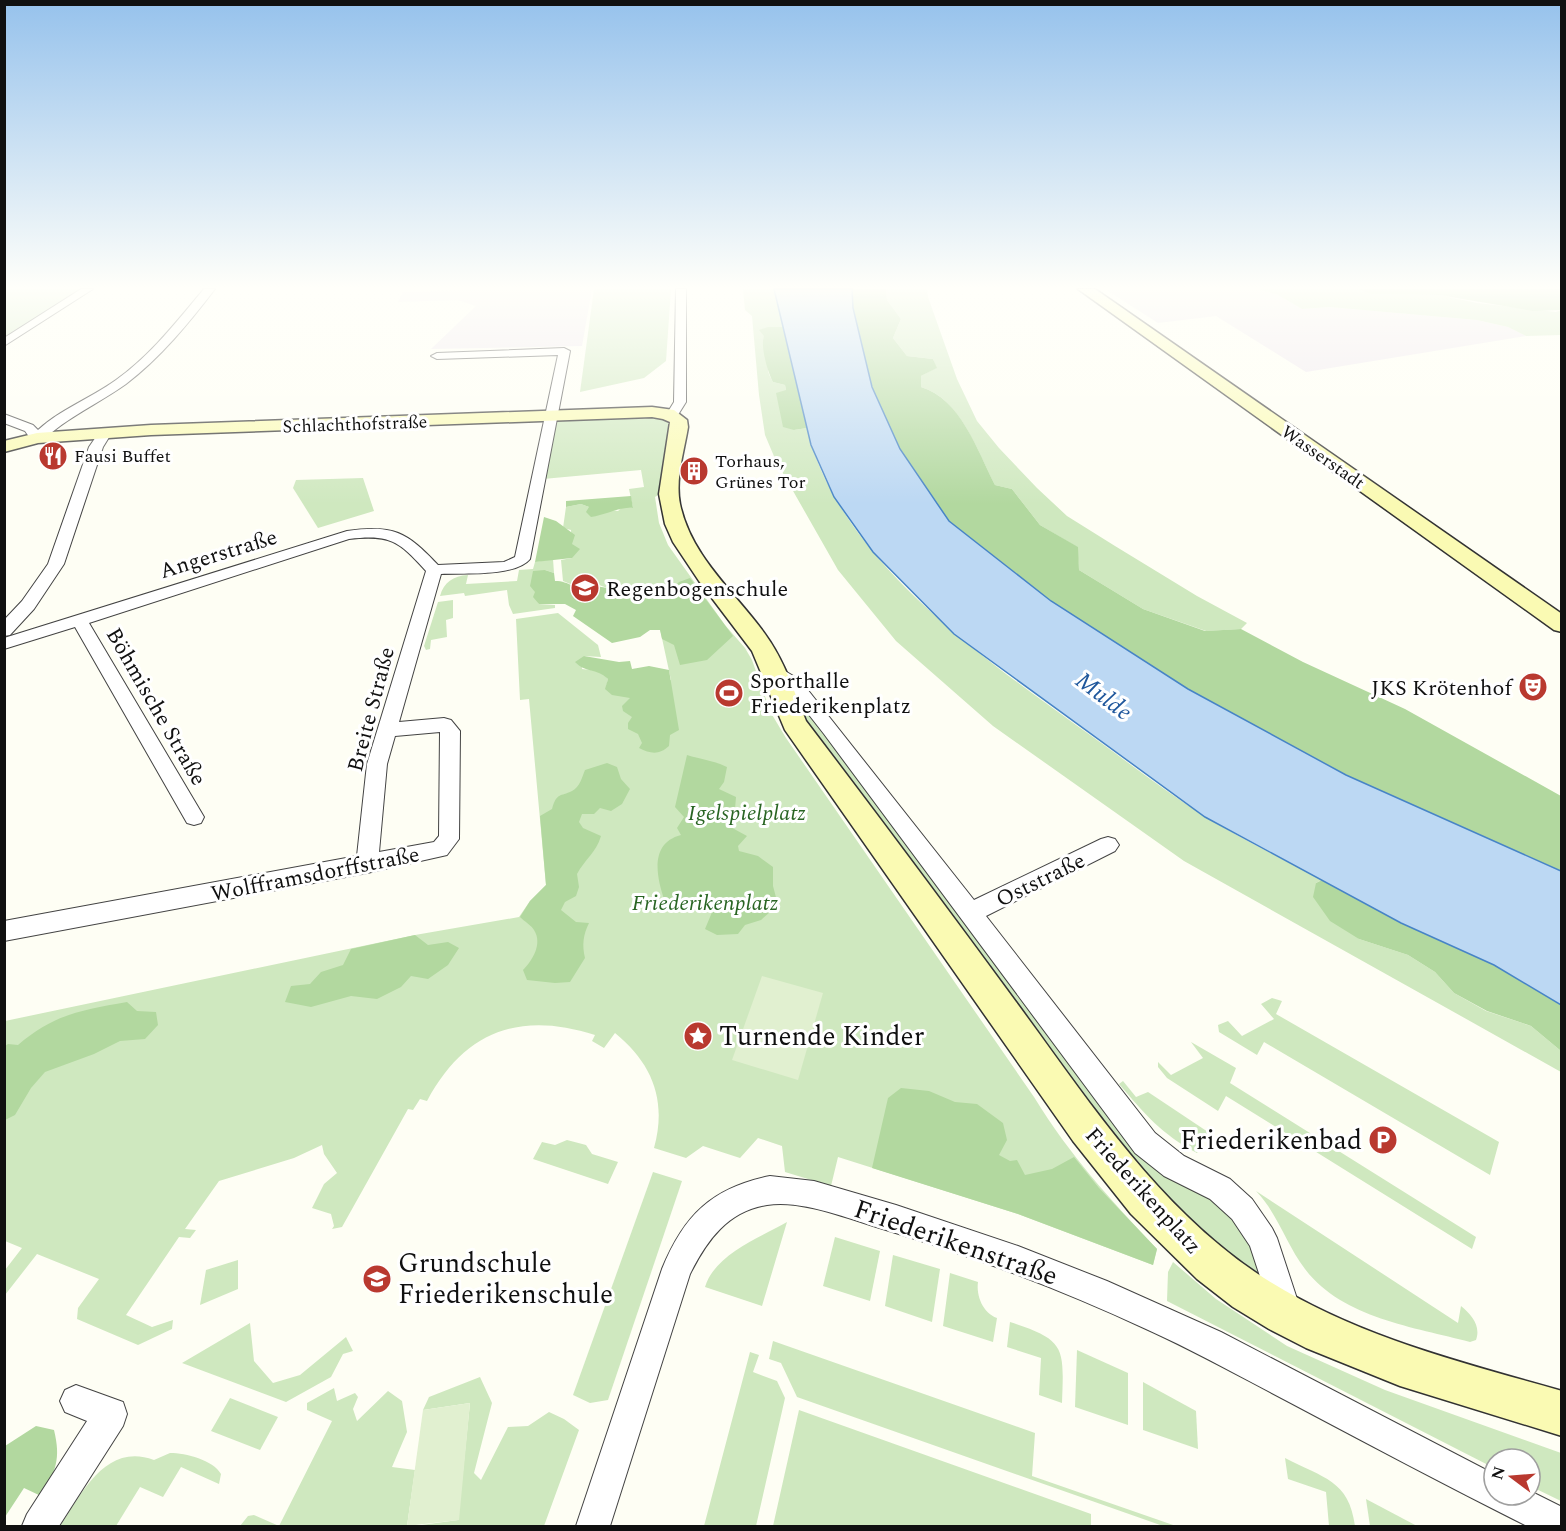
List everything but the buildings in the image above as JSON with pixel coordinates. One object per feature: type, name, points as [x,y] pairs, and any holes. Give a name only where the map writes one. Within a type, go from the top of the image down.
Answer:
[{"type":"main road","name":"Wasserstadt","points":[[1186,360],[1562,625]]},
{"type":"main road","name":"Schlachthofstraße","points":[[4,447],[38,438],[105,434],[650,412],[672,416]]},
{"type":"main road","name":"Friederikenplatz","points":[[672,416],[678,420],[679,427],[671,461],[669,491],[676,525],[696,560],[753,634],[775,671],[794,724],[1114,1164],[1183,1238],[1247,1291],[1287,1315],[1381,1357],[1562,1414]]},
{"type":"street","points":[[4,418],[29,428],[38,438],[60,418],[92,401],[132,374],[146,360]]},
{"type":"street","points":[[434,570],[507,566],[522,559],[562,360]]},
{"type":"street","name":"Friederikenplatz","points":[[672,416],[680,402],[680,360]]},
{"type":"street","points":[[4,631],[28,605],[56,564],[96,447],[105,434]]},
{"type":"street","name":"Angerstraße","points":[[4,644],[347,535],[378,530],[406,540],[434,570]]},
{"type":"street","name":"Breite Straße","points":[[367,864],[377,764],[434,570]]},
{"type":"street","name":"Böhmische Straße","points":[[79,620],[194,817]]},
{"type":"street","points":[[775,671],[794,684],[831,729],[1145,1143],[1174,1166],[1220,1189],[1242,1209],[1262,1238],[1287,1315]]},
{"type":"street","name":"Wolfframsdorffstraße","points":[[4,932],[440,849],[449,839],[451,731],[444,725],[387,730]]},
{"type":"street","name":"Oststraße","points":[[972,912],[1108,845]]},
{"type":"street","name":"Friederikenstraße","points":[[593,1527],[677,1269],[688,1247],[700,1226],[721,1208],[746,1196],[772,1190],[855,1207],[1007,1256],[1063,1277],[1140,1310],[1221,1350],[1482,1486]]},
{"type":"street","points":[[39,1527],[111,1414],[76,1401]]},
{"type":"street","points":[[1525,1507],[1562,1526]]},
{"type":"shaded area","points":[[1287,360],[1377,360],[1306,372]]},
{"type":"green space","points":[[584,360],[666,360],[644,378],[580,392]]},
{"type":"green space","points":[[756,360],[767,360],[773,382],[785,385],[794,430],[807,428],[823,474],[847,518],[879,559],[915,597],[955,633],[1037,697],[1173,795],[1234,834],[1322,880],[1316,883],[1359,939],[1408,955],[1435,972],[1454,993],[1486,1011],[1531,1026],[1561,1051],[1561,1072],[1184,861],[993,726],[896,641],[838,570],[776,461],[765,435]]},
{"type":"green space","points":[[766,360],[791,360],[807,428],[794,430],[783,427],[776,393],[786,390],[785,385],[773,382]]},
{"type":"green space","points":[[866,360],[934,360],[937,368],[921,376],[921,387],[947,402],[957,414],[966,427],[995,485],[1012,489],[1040,525],[1078,547],[1079,570],[1143,609],[1205,631],[1241,629],[1303,662],[1405,709],[1561,796],[1561,871],[1346,775],[1188,689],[1051,601],[949,521],[900,449],[872,387]]},
{"type":"green space","points":[[933,360],[950,360],[977,421],[999,448],[1067,516],[1197,596],[1247,623],[1241,629],[1206,631],[1143,609],[1079,570],[1077,547],[1040,525],[1012,489],[995,485],[957,414],[935,393],[921,387],[921,376],[936,368]]},
{"type":"green space","name":"Friederikenplatz","points":[[650,417],[667,421],[670,426],[662,469],[661,493],[655,497],[659,523],[668,545],[725,625],[745,648],[752,660],[771,713],[786,738],[1048,1119],[1091,1176],[1157,1249],[1153,1265],[1018,1214],[838,1157],[831,1186],[785,1172],[782,1146],[758,1138],[740,1158],[703,1146],[686,1158],[654,1148],[659,1115],[657,1099],[654,1085],[639,1057],[615,1033],[604,1048],[592,1041],[595,1035],[543,1025],[498,1032],[477,1043],[459,1057],[442,1077],[427,1101],[420,1099],[413,1110],[408,1109],[342,1227],[332,1229],[334,1226],[331,1214],[312,1208],[324,1184],[337,1173],[324,1154],[322,1145],[294,1158],[219,1181],[185,1229],[196,1230],[190,1238],[179,1237],[126,1315],[152,1327],[173,1320],[172,1329],[138,1345],[77,1319],[78,1308],[99,1279],[37,1254],[5,1295],[5,1270],[22,1248],[5,1241],[5,1021],[415,935],[519,917],[530,901],[546,885],[529,699],[520,700],[516,619],[558,613],[598,645],[601,657],[584,656],[582,669],[599,671],[608,679],[606,688],[671,680],[652,592],[644,590],[622,592],[615,599],[608,598],[610,589],[599,585],[575,586],[563,581],[561,560],[572,558],[571,530],[563,528],[566,507],[581,504],[618,511],[623,506],[633,508],[629,489],[644,487],[641,470],[543,479],[554,422],[557,420]]},
{"type":"green space","points":[[363,478],[374,511],[318,528],[293,488],[296,480]]},
{"type":"green space","points":[[631,496],[633,508],[623,508],[591,517],[586,512],[589,507],[581,504],[566,507],[566,501]]},
{"type":"green space","points":[[544,517],[556,521],[575,535],[572,544],[580,549],[572,558],[535,562]]},
{"type":"green space","points":[[553,559],[554,573],[545,570],[535,592],[539,604],[555,605],[555,608],[513,614],[507,590],[465,596],[464,593],[440,596],[447,583],[458,577],[468,575],[466,584],[517,581],[519,570],[533,569],[535,562]]},
{"type":"green space","points":[[545,570],[554,573],[555,581],[579,587],[610,589],[608,598],[614,599],[621,592],[644,590],[663,594],[679,582],[690,578],[733,636],[707,660],[680,665],[674,645],[662,639],[660,630],[650,630],[640,637],[612,643],[573,616],[576,610],[565,604],[539,604],[533,597],[535,592],[530,586],[533,571]]},
{"type":"green space","points":[[453,600],[453,618],[446,620],[447,637],[431,640],[430,649],[426,650],[424,646],[438,602]]},
{"type":"green space","points":[[584,656],[619,662],[630,661],[632,669],[649,666],[669,670],[679,730],[670,735],[669,746],[655,753],[639,748],[642,743],[638,734],[628,729],[628,723],[632,717],[623,711],[622,706],[630,698],[612,695],[605,689],[608,679],[575,662]]},
{"type":"green space","points":[[796,693],[1192,1183],[1245,1227],[1263,1279],[1242,1265],[1184,1215],[1115,1142],[808,722],[797,706]]},
{"type":"green space","points":[[687,755],[727,767],[724,782],[719,789],[736,797],[735,809],[724,817],[725,824],[747,836],[738,846],[739,851],[758,856],[773,867],[773,886],[778,905],[761,920],[745,925],[738,934],[717,935],[705,929],[715,905],[705,904],[684,909],[664,899],[661,890],[658,870],[660,852],[671,839],[681,835],[677,828],[684,817],[675,807]]},
{"type":"green space","points":[[607,763],[617,767],[621,779],[630,789],[622,804],[611,811],[600,808],[594,814],[582,814],[579,822],[583,828],[601,836],[577,874],[579,887],[576,896],[565,902],[561,910],[576,922],[589,923],[584,940],[585,958],[570,982],[527,980],[523,970],[533,957],[537,941],[533,928],[520,917],[530,901],[546,885],[540,816],[552,809],[557,797],[577,787],[585,770]]},
{"type":"green space","points":[[1322,880],[1401,923],[1494,965],[1561,1005],[1561,1051],[1531,1026],[1487,1011],[1454,993],[1435,972],[1408,955],[1359,939],[1330,921],[1313,897],[1316,883]]},
{"type":"green space","points":[[415,935],[428,945],[448,942],[459,948],[448,965],[428,979],[411,976],[401,987],[377,999],[351,996],[311,1007],[285,1002],[291,986],[310,984],[321,972],[343,965],[351,949]]},
{"type":"green space","points":[[762,976],[823,993],[798,1080],[732,1060]]},
{"type":"green space","points":[[1272,998],[1282,1001],[1276,1014],[1499,1142],[1490,1175],[1264,1042],[1257,1055],[1219,1032],[1218,1025],[1228,1021],[1242,1036],[1274,1019],[1261,1004]]},
{"type":"green space","points":[[127,1002],[137,1011],[156,1012],[158,1025],[145,1039],[120,1041],[94,1054],[45,1072],[31,1088],[15,1115],[5,1120],[5,1046],[18,1045],[44,1026],[69,1015]]},
{"type":"green space","points":[[1191,1042],[1236,1068],[1230,1083],[1476,1237],[1472,1249],[1226,1096],[1218,1111],[1167,1078],[1158,1067],[1158,1062],[1171,1075],[1203,1058]]},
{"type":"green space","points":[[1123,1081],[1136,1097],[1148,1092],[1208,1132],[1197,1153],[1154,1123],[1119,1084]]},
{"type":"green space","points":[[901,1088],[929,1091],[955,1102],[977,1104],[1003,1123],[1007,1140],[999,1155],[1010,1161],[1017,1160],[1025,1175],[1052,1169],[1074,1157],[1099,1188],[1157,1249],[1153,1265],[1018,1214],[872,1168],[888,1098]]},
{"type":"green space","points":[[567,1140],[586,1145],[592,1154],[618,1162],[608,1184],[533,1159],[542,1142],[555,1145]]},
{"type":"green space","points":[[653,1172],[682,1181],[608,1400],[590,1403],[573,1395]]},
{"type":"green space","points":[[1256,1191],[1458,1323],[1461,1306],[1469,1313],[1476,1325],[1476,1340],[1470,1342],[1403,1325],[1359,1310],[1339,1299],[1320,1286],[1305,1269],[1270,1209]]},
{"type":"green space","points":[[787,1222],[762,1306],[705,1287],[710,1275],[728,1256]]},
{"type":"green space","points":[[835,1237],[880,1251],[870,1301],[823,1286]]},
{"type":"green space","points":[[893,1255],[940,1269],[932,1322],[885,1306]]},
{"type":"green space","points":[[238,1260],[238,1289],[200,1305],[206,1270]]},
{"type":"green space","points":[[1173,1262],[1216,1299],[1287,1346],[1385,1390],[1561,1453],[1561,1501],[1542,1492],[1542,1447],[1482,1447],[1482,1462],[1167,1301],[1168,1272]]},
{"type":"green space","points":[[950,1273],[978,1282],[978,1293],[984,1308],[997,1318],[993,1342],[943,1326]]},
{"type":"green space","points":[[1010,1322],[1042,1334],[1058,1348],[1063,1369],[1062,1403],[1039,1395],[1041,1358],[1007,1347]]},
{"type":"green space","points":[[250,1323],[254,1361],[273,1383],[300,1375],[346,1337],[353,1351],[343,1354],[331,1377],[286,1402],[182,1363]]},
{"type":"green space","points":[[773,1341],[1035,1433],[1032,1476],[1176,1526],[1163,1526],[797,1397],[781,1363],[769,1359]]},
{"type":"green space","points":[[1077,1350],[1128,1373],[1128,1425],[1075,1407]]},
{"type":"green space","points":[[750,1352],[759,1355],[753,1372],[777,1381],[785,1398],[756,1526],[704,1526]]},
{"type":"green space","points":[[480,1377],[492,1403],[474,1473],[481,1480],[508,1427],[528,1426],[549,1412],[579,1430],[544,1526],[414,1526],[458,1520],[470,1403],[423,1410],[429,1397]]},
{"type":"green space","points":[[1143,1382],[1196,1411],[1198,1449],[1143,1430]]},
{"type":"green space","points":[[334,1388],[337,1401],[355,1393],[358,1397],[353,1409],[357,1421],[388,1391],[402,1401],[407,1432],[392,1467],[415,1470],[407,1526],[279,1526],[332,1421],[307,1410],[307,1403]]},
{"type":"green space","points":[[230,1398],[278,1417],[260,1450],[211,1431]]},
{"type":"green space","points":[[470,1403],[459,1520],[407,1526],[423,1410]]},
{"type":"green space","points":[[799,1410],[1091,1514],[1091,1526],[773,1526]]},
{"type":"green space","points":[[36,1426],[54,1430],[57,1457],[54,1472],[41,1496],[24,1488],[5,1517],[5,1446]]},
{"type":"green space","points":[[170,1453],[184,1454],[206,1461],[221,1474],[219,1484],[181,1467],[163,1497],[140,1487],[116,1526],[60,1526],[87,1486],[109,1464],[122,1458],[137,1456],[154,1460]]},
{"type":"green space","points":[[1285,1458],[1332,1482],[1347,1499],[1355,1526],[1329,1526],[1326,1492],[1288,1479]]},
{"type":"green space","points":[[1366,1499],[1417,1526],[1370,1526]]},
{"type":"green space","points":[[254,1515],[279,1526],[240,1526],[248,1516]]},
{"type":"water","name":"Mulde","points":[[791,360],[866,360],[872,387],[900,449],[949,521],[1051,601],[1188,689],[1346,775],[1561,871],[1561,1005],[1494,965],[1401,923],[1205,817],[954,634],[873,552],[834,497],[811,445]]},
{"type":"place","name":"Fausi Buffet","points":[[53,456]]},
{"type":"place","name":"Torhaus, Grünes Tor","points":[[694,471]]},
{"type":"place","name":"Regenbogenschule","points":[[585,588]]},
{"type":"place","name":"JKS Krötenhof","points":[[1533,687]]},
{"type":"place","name":"Sporthalle Friederikenplatz","points":[[729,693]]},
{"type":"place","name":"Turnende Kinder","points":[[698,1036]]},
{"type":"place","name":"Friederikenbad","points":[[1383,1140]]},
{"type":"place","name":"Grundschule Friederikenschule","points":[[377,1279]]},
{"type":"park label","name":"Igelspielplatz","points":[[747,812]]}]
